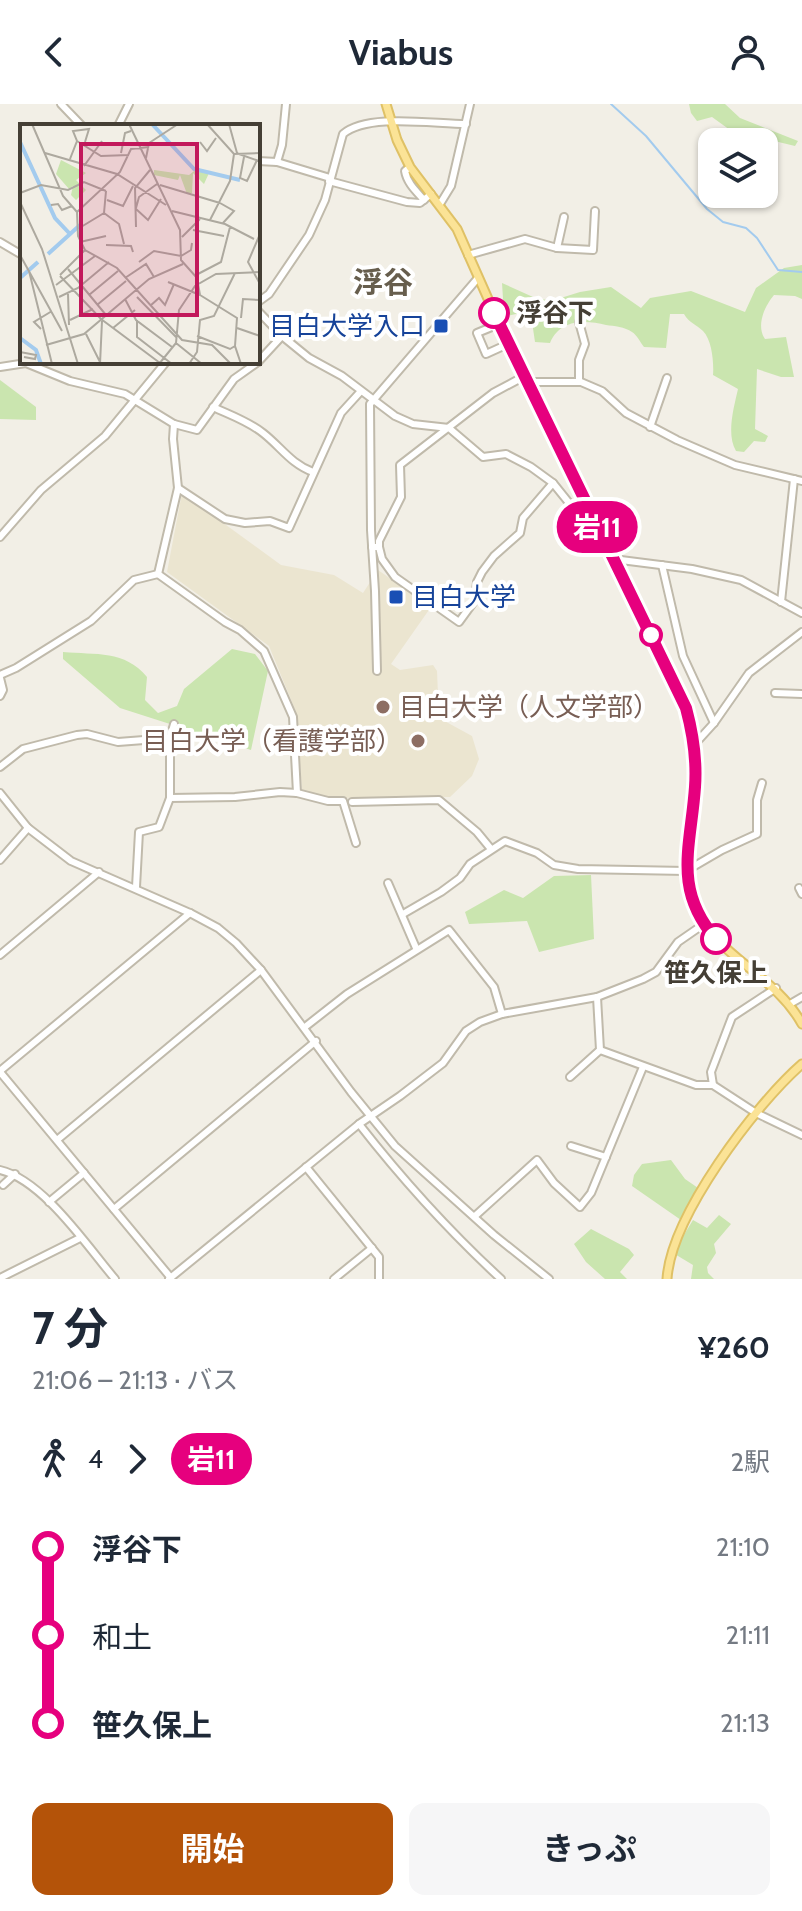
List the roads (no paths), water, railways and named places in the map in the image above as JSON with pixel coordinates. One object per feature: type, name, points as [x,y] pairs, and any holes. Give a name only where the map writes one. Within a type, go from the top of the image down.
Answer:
[{"type":"main road","points":[[386,104],[410,167],[453,220],[524,380],[680,693],[694,745],[695,785],[686,871],[691,899],[716,939],[776,988],[802,1024]]},
{"type":"main road","points":[[667,1279],[679,1230],[696,1201],[756,1113],[802,1064]]},
{"type":"street","points":[[61,104],[80,124]]},
{"type":"street","points":[[119,124],[129,104]]},
{"type":"street","points":[[277,162],[286,104]]},
{"type":"street","points":[[440,204],[451,186],[470,104]]},
{"type":"street","points":[[260,299],[309,235],[325,200],[343,134],[352,126],[391,122],[466,124]]},
{"type":"street","points":[[260,161],[277,162],[389,199],[420,203],[431,194]]},
{"type":"street","points":[[410,167],[405,171],[406,176],[424,200]]},
{"type":"street","points":[[468,255],[525,239],[557,248],[593,250],[595,211]]},
{"type":"street","points":[[557,248],[564,217]]},
{"type":"street","points":[[0,242],[20,254]]},
{"type":"street","points":[[377,671],[369,409],[372,399],[478,278]]},
{"type":"street","points":[[260,313],[309,358],[413,424],[449,428],[483,457],[506,454],[531,467],[553,483],[582,519],[599,530]]},
{"type":"street","points":[[579,322],[585,344],[579,360],[579,382]]},
{"type":"street","points":[[499,324],[477,333],[486,354],[508,344]]},
{"type":"street","points":[[260,360],[282,336]]},
{"type":"street","points":[[0,367],[20,364]]},
{"type":"street","points":[[28,364],[70,381],[125,394],[174,424],[197,430],[234,379],[255,364]]},
{"type":"street","points":[[0,537],[41,490],[77,456],[105,436],[164,364]]},
{"type":"street","points":[[650,427],[667,378]]},
{"type":"street","points":[[375,547],[401,497],[400,465],[501,387],[524,380],[579,382],[602,391],[626,413],[650,427],[735,465],[798,480],[781,602]]},
{"type":"street","points":[[178,488],[225,519],[245,523],[270,521],[289,528],[341,413],[361,391]]},
{"type":"street","points":[[213,407],[251,424],[292,462],[313,472]]},
{"type":"street","points":[[158,574],[178,488],[174,424]]},
{"type":"street","points":[[375,547],[395,577],[459,622],[475,600],[477,582],[482,572],[494,556],[520,533],[523,518],[553,483]]},
{"type":"street","points":[[613,559],[741,580],[802,613]]},
{"type":"street","points":[[662,565],[683,656],[714,723]]},
{"type":"street","points":[[0,696],[3,690],[0,676],[91,621],[134,580],[158,574],[240,630],[264,651],[293,717],[297,793]]},
{"type":"street","points":[[694,745],[714,723],[749,673],[802,632]]},
{"type":"street","points":[[775,693],[802,694]]},
{"type":"street","points":[[136,887],[139,832],[159,827],[170,798],[170,738],[174,724]]},
{"type":"street","points":[[0,767],[23,749],[77,735],[87,734],[118,742],[170,738]]},
{"type":"street","points":[[403,914],[441,892],[460,878],[470,864],[505,841],[537,853],[554,865],[578,869],[686,871],[757,834],[757,800],[762,783]]},
{"type":"street","points":[[0,793],[28,828],[71,861],[190,913],[218,928],[249,955],[395,1146],[549,1279]]},
{"type":"street","points":[[170,798],[297,793],[314,799],[343,801],[356,843]]},
{"type":"street","points":[[352,802],[439,800],[477,832],[491,849]]},
{"type":"street","points":[[0,860],[28,828]]},
{"type":"street","points":[[0,955],[99,872]]},
{"type":"street","points":[[388,883],[416,948]]},
{"type":"street","points":[[190,913],[0,1072],[170,1278],[371,1114],[443,1063],[466,1031],[502,1014],[597,997],[656,972],[678,942],[704,924]]},
{"type":"street","points":[[305,1027],[347,994],[449,930],[494,987],[502,1014]]},
{"type":"street","points":[[57,1140],[261,970]]},
{"type":"street","points":[[713,1085],[711,1072],[732,1017],[776,988]]},
{"type":"street","points":[[597,997],[600,1050]]},
{"type":"street","points":[[790,1004],[802,997]]},
{"type":"street","points":[[114,1209],[316,1041]]},
{"type":"street","points":[[600,1050],[696,1085],[713,1085],[756,1113],[802,1135]]},
{"type":"street","points":[[570,1077],[600,1050]]},
{"type":"street","points":[[475,1216],[537,1160],[554,1183],[580,1207],[591,1193],[643,1067]]},
{"type":"street","points":[[359,1124],[413,1190],[501,1279]]},
{"type":"street","points":[[571,1146],[606,1157]]},
{"type":"street","points":[[306,1167],[379,1257],[379,1279]]},
{"type":"street","points":[[0,1170],[15,1174],[49,1202],[115,1279]]},
{"type":"street","points":[[49,1202],[84,1173]]},
{"type":"street","points":[[3,1185],[15,1174]]},
{"type":"street","points":[[0,1278],[80,1238]]},
{"type":"street","points":[[334,1279],[372,1248]]},
{"type":"street","points":[[17,1270],[22,1279]]},
{"type":"waterway","points":[[611,104],[646,136],[707,209],[723,222],[746,228],[757,238],[778,270],[802,272]]},
{"type":"waterway","points":[[0,1067],[45,1122]]},
{"type":"waterway","points":[[62,1142],[86,1171]]},
{"type":"place","name":"浮谷下","points":[[494,313]]},
{"type":"place","name":"目白大学入口","points":[[441,326]]},
{"type":"place","name":"目白大学","points":[[396,597]]},
{"type":"place","name":"目白大学（人文学部）","points":[[383,707]]},
{"type":"place","name":"目白大学（看護学部）","points":[[418,741]]},
{"type":"place","name":"笹久保上","points":[[716,939]]},
{"type":"district","name":"浮谷","points":[[383,283]]}]
